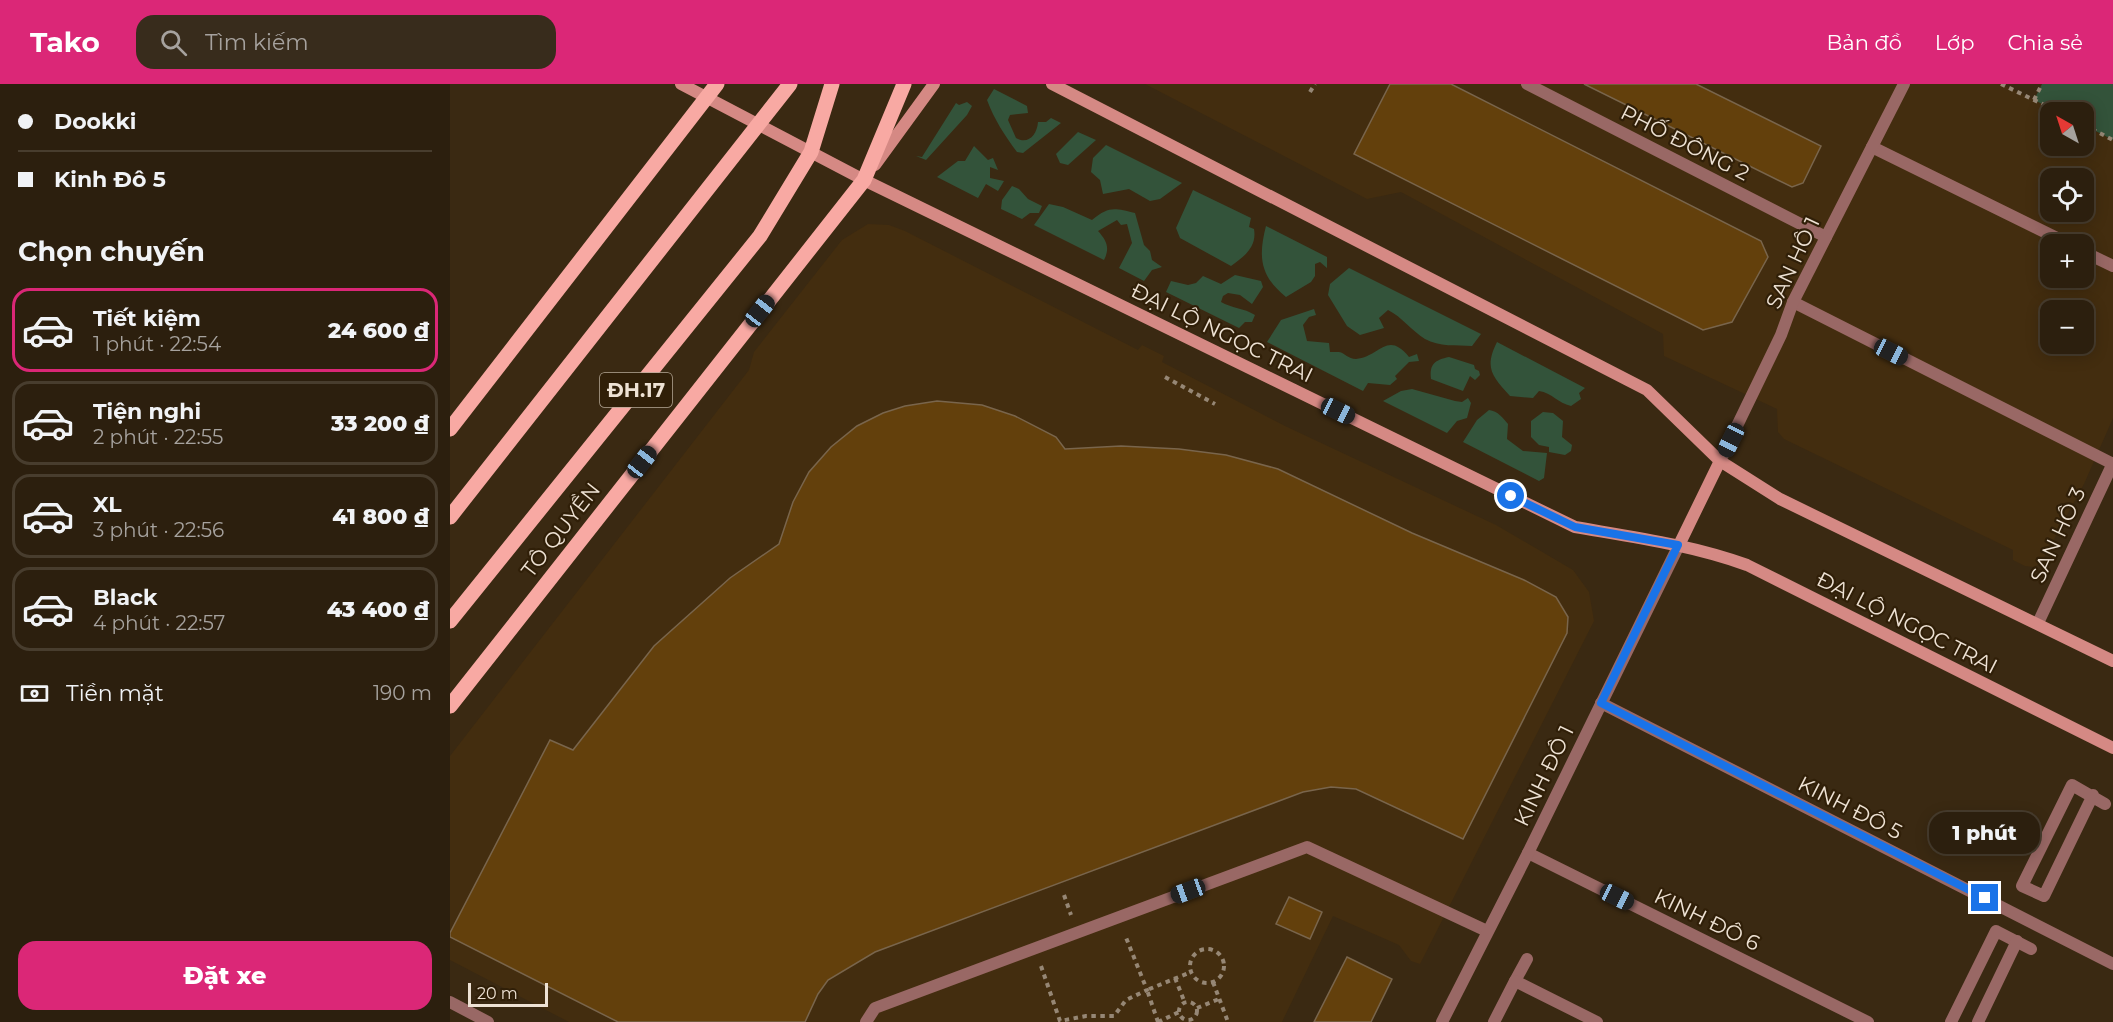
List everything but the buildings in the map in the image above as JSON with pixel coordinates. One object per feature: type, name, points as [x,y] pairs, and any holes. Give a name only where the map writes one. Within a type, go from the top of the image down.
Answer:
[{"type":"main road","name":"ĐẠI LỘ NGỌC TRAI","points":[[681,84],[864,180],[1575,527],[1719,554],[1748,565],[2113,748]]},
{"type":"main road","points":[[450,429],[717,84]]},
{"type":"main road","name":"ĐH.17","points":[[450,517],[790,84]]},
{"type":"main road","name":"TÔ QUYỀN","points":[[450,621],[760,236],[811,152],[832,84]]},
{"type":"main road","name":"TÔ QUYỀN","points":[[450,705],[864,180],[904,84]]},
{"type":"main road","points":[[864,180],[934,84]]},
{"type":"main road","points":[[1052,84],[1647,390],[1720,461],[1780,499],[2113,661]]},
{"type":"main road","points":[[1678,545],[1720,461]]},
{"type":"street","name":"PHỐ ĐÔNG 2","points":[[1527,84],[1826,237]]},
{"type":"street","name":"SAN HÔ 1","points":[[1720,461],[1781,335],[1793,302],[1904,84]]},
{"type":"street","points":[[1872,147],[2049,234]]},
{"type":"street","points":[[2094,257],[2113,266]]},
{"type":"street","points":[[1793,302],[2113,463]]},
{"type":"street","name":"SAN HÔ 3","points":[[2038,623],[2113,463]]},
{"type":"street","name":"KINH ĐÔ 1","points":[[1442,1022],[1528,853],[1678,545]]},
{"type":"street","name":"KINH ĐÔ 5","points":[[1601,703],[2113,964]]},
{"type":"street","points":[[2093,795],[2044,896],[2022,886],[2072,785],[2093,795],[2105,804]]},
{"type":"street","points":[[866,1022],[875,1008],[1307,847],[1487,931]]},
{"type":"street","name":"KINH ĐÔ 6","points":[[1528,853],[1868,1022]]},
{"type":"street","points":[[1951,1022],[1996,931],[2031,949]]},
{"type":"street","points":[[1978,1022],[2017,941]]},
{"type":"street","points":[[1494,1022],[1527,959]]},
{"type":"street","points":[[1515,981],[1597,1022]]},
{"type":"street","points":[[450,1002],[488,1022]]},
{"type":"path","points":[[1310,92],[1315,84]]},
{"type":"path","points":[[2001,84],[2040,103]]},
{"type":"path","points":[[2034,100],[2042,84]]},
{"type":"path","points":[[2094,130],[2113,140]]},
{"type":"path","points":[[1165,377],[1215,404]]},
{"type":"path","points":[[1118,918],[1158,1022],[1179,1012],[1185,1003]]},
{"type":"path","points":[[1035,949],[1059,1021],[1086,1016],[1109,1019],[1126,1000],[1191,972]]},
{"type":"path","points":[[1203,949],[1214,950],[1223,958],[1224,970],[1213,982],[1197,981],[1191,972],[1193,956],[1203,949]]},
{"type":"path","points":[[1175,978],[1185,1003]]},
{"type":"path","points":[[1213,982],[1228,1022]]},
{"type":"path","points":[[1197,1008],[1219,999]]},
{"type":"path","points":[[1185,1003],[1193,1004],[1197,1008]]},
{"type":"path","points":[[1179,1012],[1184,1019],[1190,1021],[1196,1014],[1197,1008]]},
{"type":"shaded area","points":[[1145,84],[2001,84],[2040,103],[2040,156],[2094,156],[2094,130],[2113,140],[2113,418],[2084,484],[2041,563],[2034,567],[2025,566],[2013,560],[2013,550],[1784,439],[1778,432],[1777,409],[1664,356],[1663,334],[1401,192],[1367,199]]},
{"type":"shaded area","points":[[868,224],[889,225],[905,231],[1138,350],[1142,345],[1164,356],[1162,362],[1285,426],[1496,525],[1573,570],[1589,592],[1594,621],[1420,964],[1411,961],[1399,945],[1333,916],[1282,1022],[569,1022],[450,960],[450,756],[749,370],[754,352],[842,240]]},
{"type":"green space","points":[[2042,84],[2113,84],[2113,140],[2094,130],[2094,102],[2040,103],[2034,100]]},
{"type":"green space","points":[[994,89],[1027,106],[1028,113],[1010,115],[1008,120],[1016,138],[1024,140],[1031,138],[1038,122],[1046,122],[1051,118],[1061,123],[1023,153],[1017,152],[1000,127],[987,100]]},
{"type":"green space","points":[[967,102],[972,106],[967,115],[926,160],[916,156],[922,157],[956,103],[959,105]]},
{"type":"green space","points":[[1078,132],[1096,140],[1068,165],[1060,163],[1056,154]]},
{"type":"green space","points":[[1106,145],[1182,183],[1160,199],[1150,201],[1129,189],[1103,194],[1100,180],[1091,172],[1093,158]]},
{"type":"green space","points":[[974,146],[988,160],[993,158],[998,170],[990,167],[990,178],[1004,181],[998,191],[986,184],[978,198],[937,177],[958,161],[965,161]]},
{"type":"green space","points":[[1012,186],[1019,189],[1028,199],[1042,206],[1039,213],[1030,213],[1022,219],[1001,209],[1002,200]]},
{"type":"green space","points":[[1193,190],[1251,218],[1249,227],[1254,229],[1252,246],[1231,266],[1180,238],[1176,228]]},
{"type":"green space","points":[[1049,204],[1063,207],[1092,220],[1112,209],[1135,213],[1144,245],[1150,251],[1152,260],[1162,267],[1152,270],[1144,281],[1119,268],[1132,243],[1127,224],[1121,225],[1117,220],[1098,231],[1107,245],[1104,260],[1034,225]]},
{"type":"green space","points":[[1266,226],[1327,257],[1327,268],[1320,262],[1315,264],[1315,276],[1311,282],[1286,297],[1271,281],[1263,265],[1262,247]]},
{"type":"green space","points":[[1349,268],[1481,334],[1472,346],[1436,343],[1420,336],[1388,310],[1379,318],[1384,328],[1360,335],[1347,326],[1328,295],[1330,284]]},
{"type":"green space","points":[[1235,275],[1261,281],[1263,287],[1252,304],[1240,295],[1228,293],[1223,296],[1221,302],[1255,315],[1252,322],[1245,322],[1239,328],[1166,292],[1171,281],[1188,285],[1196,283],[1203,276],[1221,284]]},
{"type":"green space","points":[[1314,309],[1316,315],[1309,317],[1303,325],[1307,341],[1329,343],[1330,352],[1339,352],[1356,359],[1389,345],[1395,346],[1409,357],[1417,354],[1419,361],[1409,362],[1395,376],[1397,379],[1390,385],[1368,383],[1363,391],[1267,342],[1281,320]]},
{"type":"green space","points":[[1497,342],[1585,388],[1579,393],[1581,399],[1571,406],[1539,391],[1533,398],[1510,396],[1492,371],[1491,359]]},
{"type":"green space","points":[[1449,357],[1474,365],[1479,371],[1480,375],[1475,380],[1470,376],[1463,391],[1431,379],[1432,366]]},
{"type":"green space","points":[[1412,389],[1455,401],[1462,402],[1468,398],[1471,403],[1467,418],[1457,421],[1447,433],[1383,401],[1401,391]]},
{"type":"green space","points":[[1489,410],[1498,413],[1508,424],[1507,439],[1523,451],[1547,453],[1544,478],[1539,481],[1463,442],[1477,420]]},
{"type":"green space","points":[[1543,412],[1553,413],[1563,421],[1562,437],[1572,445],[1571,451],[1565,455],[1549,452],[1549,447],[1539,445],[1531,437],[1531,421]]},
{"type":"route","points":[[1511,496],[1575,527],[1678,545],[1601,703],[1985,898]]}]
